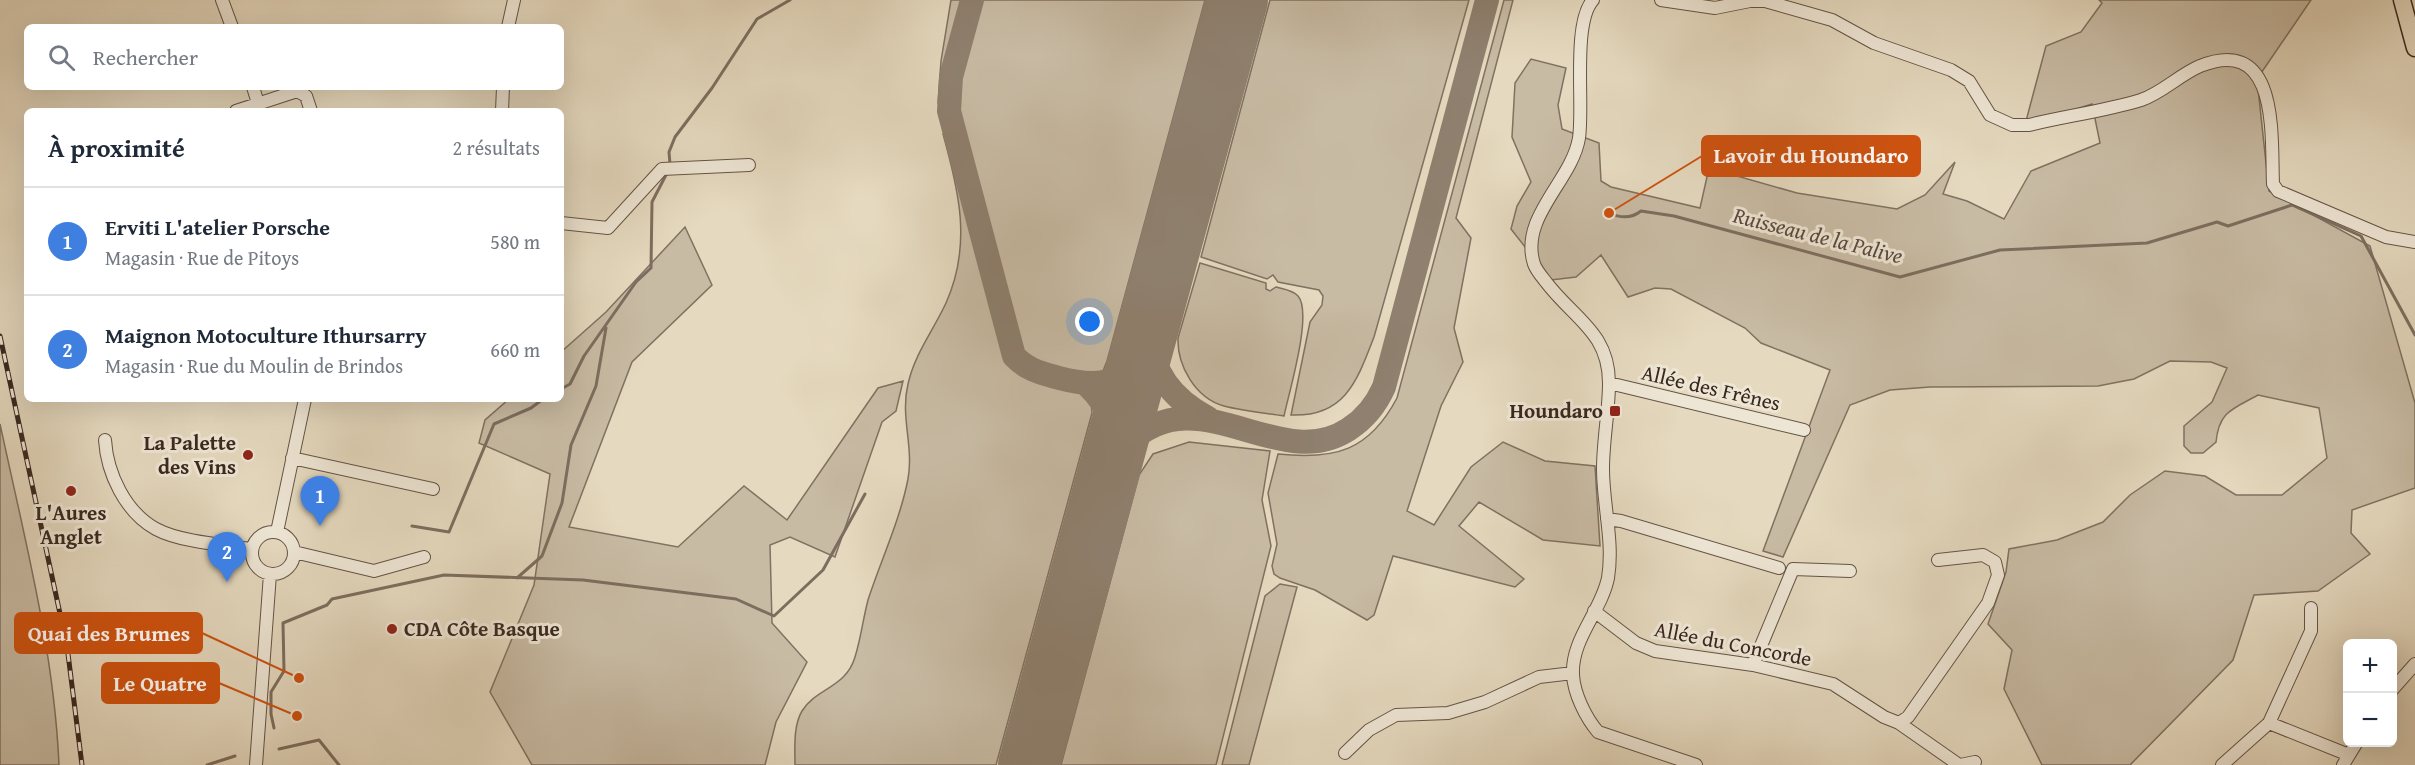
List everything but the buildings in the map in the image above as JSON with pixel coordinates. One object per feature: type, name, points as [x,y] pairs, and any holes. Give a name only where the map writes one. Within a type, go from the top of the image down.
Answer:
[{"type":"main road","points":[[2402,0],[2415,48]]},
{"type":"street","points":[[222,0],[231,24]]},
{"type":"street","points":[[509,24],[514,0]]},
{"type":"street","points":[[1661,0],[1715,8],[1750,1],[1765,1],[1832,20],[1874,42],[1951,70],[1969,81],[1990,115],[2012,125],[2029,125],[2140,100],[2200,66],[2232,61],[2244,64],[2260,78],[2269,105],[2273,184],[2278,191],[2386,237],[2415,242]]},
{"type":"street","points":[[1591,1],[1585,10],[1582,35],[1579,140],[1538,219],[1532,244],[1534,264],[1549,286],[1596,335],[1608,359],[1609,383],[1603,468],[1610,558],[1607,579],[1573,660],[1573,673],[1576,691],[1591,724],[1598,732],[1696,765]]},
{"type":"street","points":[[254,90],[259,107],[297,91],[306,96],[310,108]]},
{"type":"street","points":[[502,108],[503,90]]},
{"type":"street","points":[[564,223],[608,228],[654,175],[662,169],[749,165]]},
{"type":"street","name":"Allée des Frênes","points":[[1609,383],[1804,430]]},
{"type":"street","points":[[277,532],[304,402]]},
{"type":"street","points":[[105,440],[106,461],[123,500],[156,529],[203,542],[252,549]]},
{"type":"street","points":[[292,458],[433,489]]},
{"type":"street","points":[[1607,519],[1621,521],[1779,568]]},
{"type":"street","points":[[277,532],[289,539],[294,552],[287,569],[270,574],[257,568],[252,549],[264,534],[277,532]]},
{"type":"street","points":[[294,552],[374,571],[424,557]]},
{"type":"street","points":[[1899,723],[1908,717],[1988,603],[1998,575],[1995,562],[1983,555],[1938,560]]},
{"type":"street","points":[[1753,665],[1793,569],[1850,571]]},
{"type":"street","points":[[256,765],[270,574]]},
{"type":"street","points":[[2222,765],[2269,723],[2311,631],[2311,608]]},
{"type":"street","name":"Allée du Concorde","points":[[1594,611],[1636,643],[1655,651],[1753,665],[1833,684],[1884,717],[1899,723],[1959,765]]},
{"type":"street","points":[[2397,684],[2415,664]]},
{"type":"street","points":[[1345,753],[1369,729],[1396,715],[1448,713],[1485,702],[1539,677],[1573,673]]},
{"type":"street","points":[[2269,723],[2346,760],[2354,747]]},
{"type":"street","points":[[1959,765],[1975,762]]},
{"type":"shaded area","points":[[951,0],[967,0],[943,90],[943,105],[938,103],[941,61]]},
{"type":"shaded area","points":[[977,0],[1205,0],[1101,376],[1072,377],[1039,369],[1023,360],[1015,347],[954,111],[954,84]]},
{"type":"shaded area","points":[[1270,0],[1469,0],[1374,337],[1355,382],[1346,393],[1337,403],[1309,414],[1291,415],[1310,322],[1322,305],[1323,296],[1319,290],[1278,282],[1273,275],[1267,279],[1201,257]]},
{"type":"shaded area","points":[[1504,0],[1513,0],[1456,218],[1471,238],[1454,328],[1463,362],[1441,406],[1407,511],[1434,525],[1471,467],[1503,442],[1545,461],[1595,466],[1600,546],[1543,540],[1479,502],[1459,526],[1524,579],[1515,587],[1393,556],[1374,615],[1367,620],[1315,590],[1274,574],[1272,566],[1277,544],[1268,493],[1278,454],[1317,455],[1348,448],[1362,441],[1375,430],[1397,398]]},
{"type":"shaded area","points":[[2099,0],[2311,0],[2257,79],[2269,191],[2370,246],[2415,403],[2415,488],[2352,510],[2351,533],[2370,554],[2318,591],[2254,595],[2233,660],[2130,765],[2042,765],[2004,689],[2012,650],[1988,624],[2006,572],[2009,549],[2057,540],[2103,522],[2130,495],[2165,471],[2205,476],[2236,495],[2282,495],[2327,458],[2319,408],[2258,395],[2224,417],[2216,442],[2203,453],[2191,453],[2184,446],[2184,426],[2212,402],[2227,368],[2211,362],[2170,361],[2134,379],[2098,386],[1930,387],[1890,390],[1850,405],[1783,557],[1763,551],[1830,370],[1761,343],[1745,328],[1671,289],[1655,288],[1628,297],[1601,255],[1576,277],[1551,280],[1511,229],[1517,206],[1531,182],[1512,137],[1515,83],[1531,59],[1566,68],[1558,105],[1562,129],[1599,143],[1601,181],[1611,187],[1700,208],[1709,168],[1797,193],[1897,209],[1925,195],[1955,162],[1943,194],[1967,201],[2004,219],[2031,171],[2100,143],[2092,104],[2051,117],[2026,121],[2046,46],[2081,32],[2102,3]]},
{"type":"shaded area","points":[[948,126],[1010,359],[1029,373],[1074,386],[1083,391],[1091,399],[1092,413],[996,765],[795,765],[796,730],[802,711],[815,697],[838,682],[851,667],[859,643],[868,600],[905,494],[909,467],[905,408],[908,384],[920,352],[946,303],[959,260],[961,239],[958,197],[943,134]]},
{"type":"shaded area","points":[[685,227],[712,285],[632,362],[569,527],[678,547],[744,486],[787,520],[878,388],[903,381],[896,411],[882,422],[835,557],[790,537],[770,545],[772,623],[807,662],[776,722],[765,765],[532,765],[490,692],[534,585],[550,474],[479,443],[485,420],[506,402],[564,402],[564,349],[606,312]]},
{"type":"shaded area","points":[[1200,263],[1266,283],[1266,289],[1270,291],[1276,287],[1291,291],[1298,296],[1302,305],[1303,319],[1295,372],[1284,416],[1246,411],[1214,402],[1196,388],[1184,369],[1178,348],[1178,338]]},
{"type":"shaded area","points":[[0,424],[37,593],[51,679],[59,765],[0,765]]},
{"type":"shaded area","points":[[1189,442],[1270,451],[1262,500],[1271,546],[1216,765],[1061,765],[1139,475],[1153,454]]},
{"type":"shaded area","points":[[1280,584],[1297,587],[1249,765],[1222,765],[1265,596]]},
{"type":"waterway","points":[[670,164],[669,152],[675,137],[712,88],[757,19],[790,0]]},
{"type":"waterway","points":[[564,387],[570,384],[584,356],[636,282],[651,268],[652,202],[667,173]]},
{"type":"waterway","name":"Ruisseau de la Palive","points":[[1609,213],[1625,217],[1641,211],[1674,216],[1900,277],[2000,250],[2147,243],[2217,222],[2228,226],[2292,205],[2361,236],[2415,335]]},
{"type":"waterway","points":[[517,578],[542,556],[562,503],[571,445],[596,386],[606,328]]},
{"type":"waterway","points":[[412,526],[449,532],[494,424],[531,408],[539,402]]},
{"type":"waterway","points":[[274,728],[271,714],[271,692],[284,671],[283,623],[327,605],[332,599],[444,575],[583,580],[736,599],[774,616],[823,570],[865,494]]},
{"type":"waterway","points":[[279,749],[319,740],[339,765]]},
{"type":"waterway","points":[[207,765],[235,756]]},
{"type":"taxiway","points":[[972,0],[951,77],[949,111],[1014,356],[1029,368],[1040,373],[1078,382],[1106,381],[1117,377],[1126,369],[1134,358],[1148,327]]},
{"type":"taxiway","points":[[1106,481],[1127,445],[1154,426],[1181,419],[1210,421],[1295,441],[1322,440],[1349,429],[1370,411],[1384,387],[1487,0]]},
{"type":"taxiway","points":[[1151,327],[1154,357],[1165,382],[1183,402],[1208,418]]},
{"type":"taxiway","points":[[1087,385],[1103,404],[1111,423],[1112,443],[1109,467]]},
{"type":"runway","points":[[1029,765],[1237,0]]},
{"type":"railway","points":[[0,336],[67,646],[82,765]]},
{"type":"place","name":"Lavoir du Houndaro","points":[[1609,213]]},
{"type":"place","name":"Houndaro","points":[[1615,411]]},
{"type":"place","name":"La Palette des Vins","points":[[248,455]]},
{"type":"place","name":"L'Aures Anglet","points":[[71,491]]},
{"type":"place","name":"Erviti L'atelier Porsche","points":[[320,526]]},
{"type":"place","name":"Maignon Motoculture Ithursarry","points":[[227,582]]},
{"type":"place","name":"CDA Côte Basque","points":[[392,629]]},
{"type":"place","name":"Quai des Brumes","points":[[299,678]]},
{"type":"place","name":"Le Quatre","points":[[297,716]]}]
